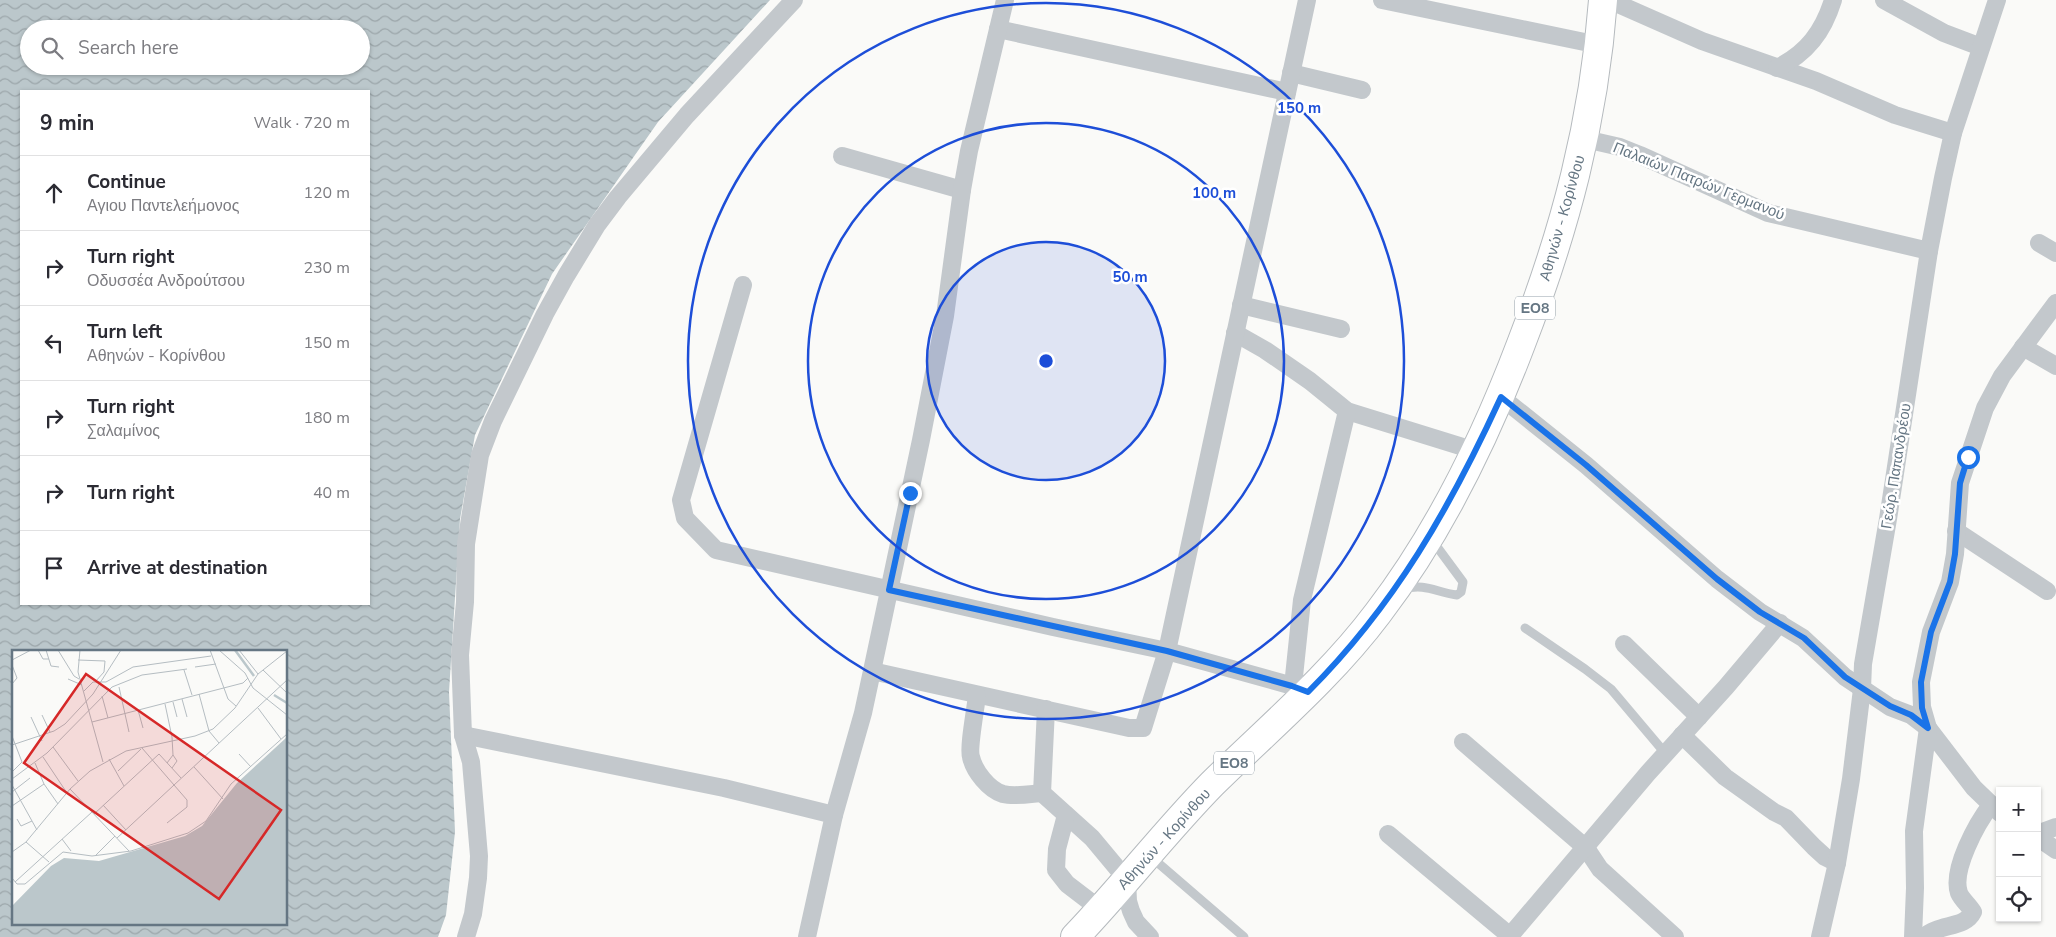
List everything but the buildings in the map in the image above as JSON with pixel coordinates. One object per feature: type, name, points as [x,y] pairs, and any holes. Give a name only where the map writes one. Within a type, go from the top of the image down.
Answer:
[{"type":"main road","name":"Αθηνών - Κορίνθου","points":[[1075,937],[1101,910],[1148,854],[1300,689],[1339,662],[1394,591],[1449,503],[1501,397],[1551,264],[1585,139],[1599,45],[1603,0]]},
{"type":"street","points":[[466,937],[474,905],[479,856],[470,762],[463,735],[460,655],[466,602],[466,544],[480,455],[493,421],[566,276],[597,225],[687,115],[794,0]]},
{"type":"street","points":[[807,937],[834,815],[863,713],[872,671],[945,316],[962,190],[1005,0]]},
{"type":"street","points":[[872,671],[1129,728],[1143,728],[1167,651],[1307,0]]},
{"type":"street","points":[[1382,0],[1599,45]]},
{"type":"street","points":[[1609,0],[1702,41],[1816,81],[1895,115],[1953,133]]},
{"type":"street","points":[[1778,68],[1794,59],[1809,47],[1820,29],[1833,0]]},
{"type":"street","points":[[1884,0],[1944,33],[1981,48]]},
{"type":"street","name":"Γεώρ. Παπανδρέου","points":[[1820,937],[1837,863],[1851,779],[1866,646],[1890,509],[1929,250],[1953,133],[1997,0]]},
{"type":"street","points":[[998,29],[1287,92]]},
{"type":"street","points":[[1291,73],[1362,90]]},
{"type":"street","name":"Παλαιών Πατρών Γερμανού","points":[[1585,139],[1620,147],[1640,155],[1768,213],[1929,250]]},
{"type":"street","points":[[842,156],[962,190]]},
{"type":"street","points":[[2039,243],[2056,253]]},
{"type":"street","points":[[743,285],[681,500],[685,518],[716,550],[1167,651],[1300,689],[1302,600],[1347,410]]},
{"type":"street","points":[[1913,937],[1915,888],[1914,831],[1928,728],[1922,708],[1921,682],[1931,632],[1950,582],[1960,483],[1985,408],[2002,376],[2056,303]]},
{"type":"street","points":[[1241,305],[1341,329]]},
{"type":"street","points":[[1235,333],[1265,350],[1310,381],[1347,410],[1476,451]]},
{"type":"street","points":[[2023,347],[2056,366]]},
{"type":"street","points":[[1501,397],[1586,465],[1717,579],[1760,612],[1804,638],[1845,677],[1890,706],[1911,715],[1928,728],[1974,788],[1995,809],[1980,819],[1963,858],[1957,882],[1959,894],[1973,912],[1970,919],[1959,930],[1946,925],[1929,932],[1924,937]]},
{"type":"street","points":[[1956,531],[2047,591]]},
{"type":"street","points":[[1388,834],[1510,936],[1665,753],[1699,717],[1780,623]]},
{"type":"street","points":[[1624,644],[1699,717]]},
{"type":"street","points":[[977,695],[970,756],[976,771],[986,782],[1002,794],[1042,793],[1092,838],[1127,880],[1128,901],[1131,911],[1136,922],[1150,937]]},
{"type":"street","points":[[1042,793],[1046,710]]},
{"type":"street","points":[[463,735],[724,788],[834,815]]},
{"type":"street","points":[[1682,735],[1725,776],[1774,812],[1786,818],[1825,857],[1837,863]]},
{"type":"street","points":[[1463,742],[1586,848],[1600,869],[1675,937]]},
{"type":"street","points":[[1066,815],[1057,850],[1056,870],[1067,884],[1101,910]]},
{"type":"street","points":[[2041,833],[2056,827]]},
{"type":"street","points":[[2041,838],[2056,850]]},
{"type":"lane","points":[[1394,591],[1413,586],[1432,588],[1446,594],[1457,595],[1461,592],[1463,582],[1434,544],[1430,535]]},
{"type":"lane","points":[[1525,628],[1585,668],[1611,689],[1665,753]]},
{"type":"lane","points":[[1148,854],[1244,937]]},
{"type":"water","points":[[0,0],[770,0],[658,122],[552,274],[475,435],[460,519],[449,692],[455,832],[446,915],[438,937],[0,937]]},
{"type":"route","points":[[910,493],[889,590],[1167,651],[1308,692],[1339,662],[1359,638],[1409,569],[1449,503],[1501,397],[1586,465],[1717,579],[1760,612],[1804,638],[1845,677],[1890,706],[1911,715],[1928,728],[1922,708],[1921,682],[1931,632],[1950,582],[1955,554],[1960,483],[1968,457]]}]
